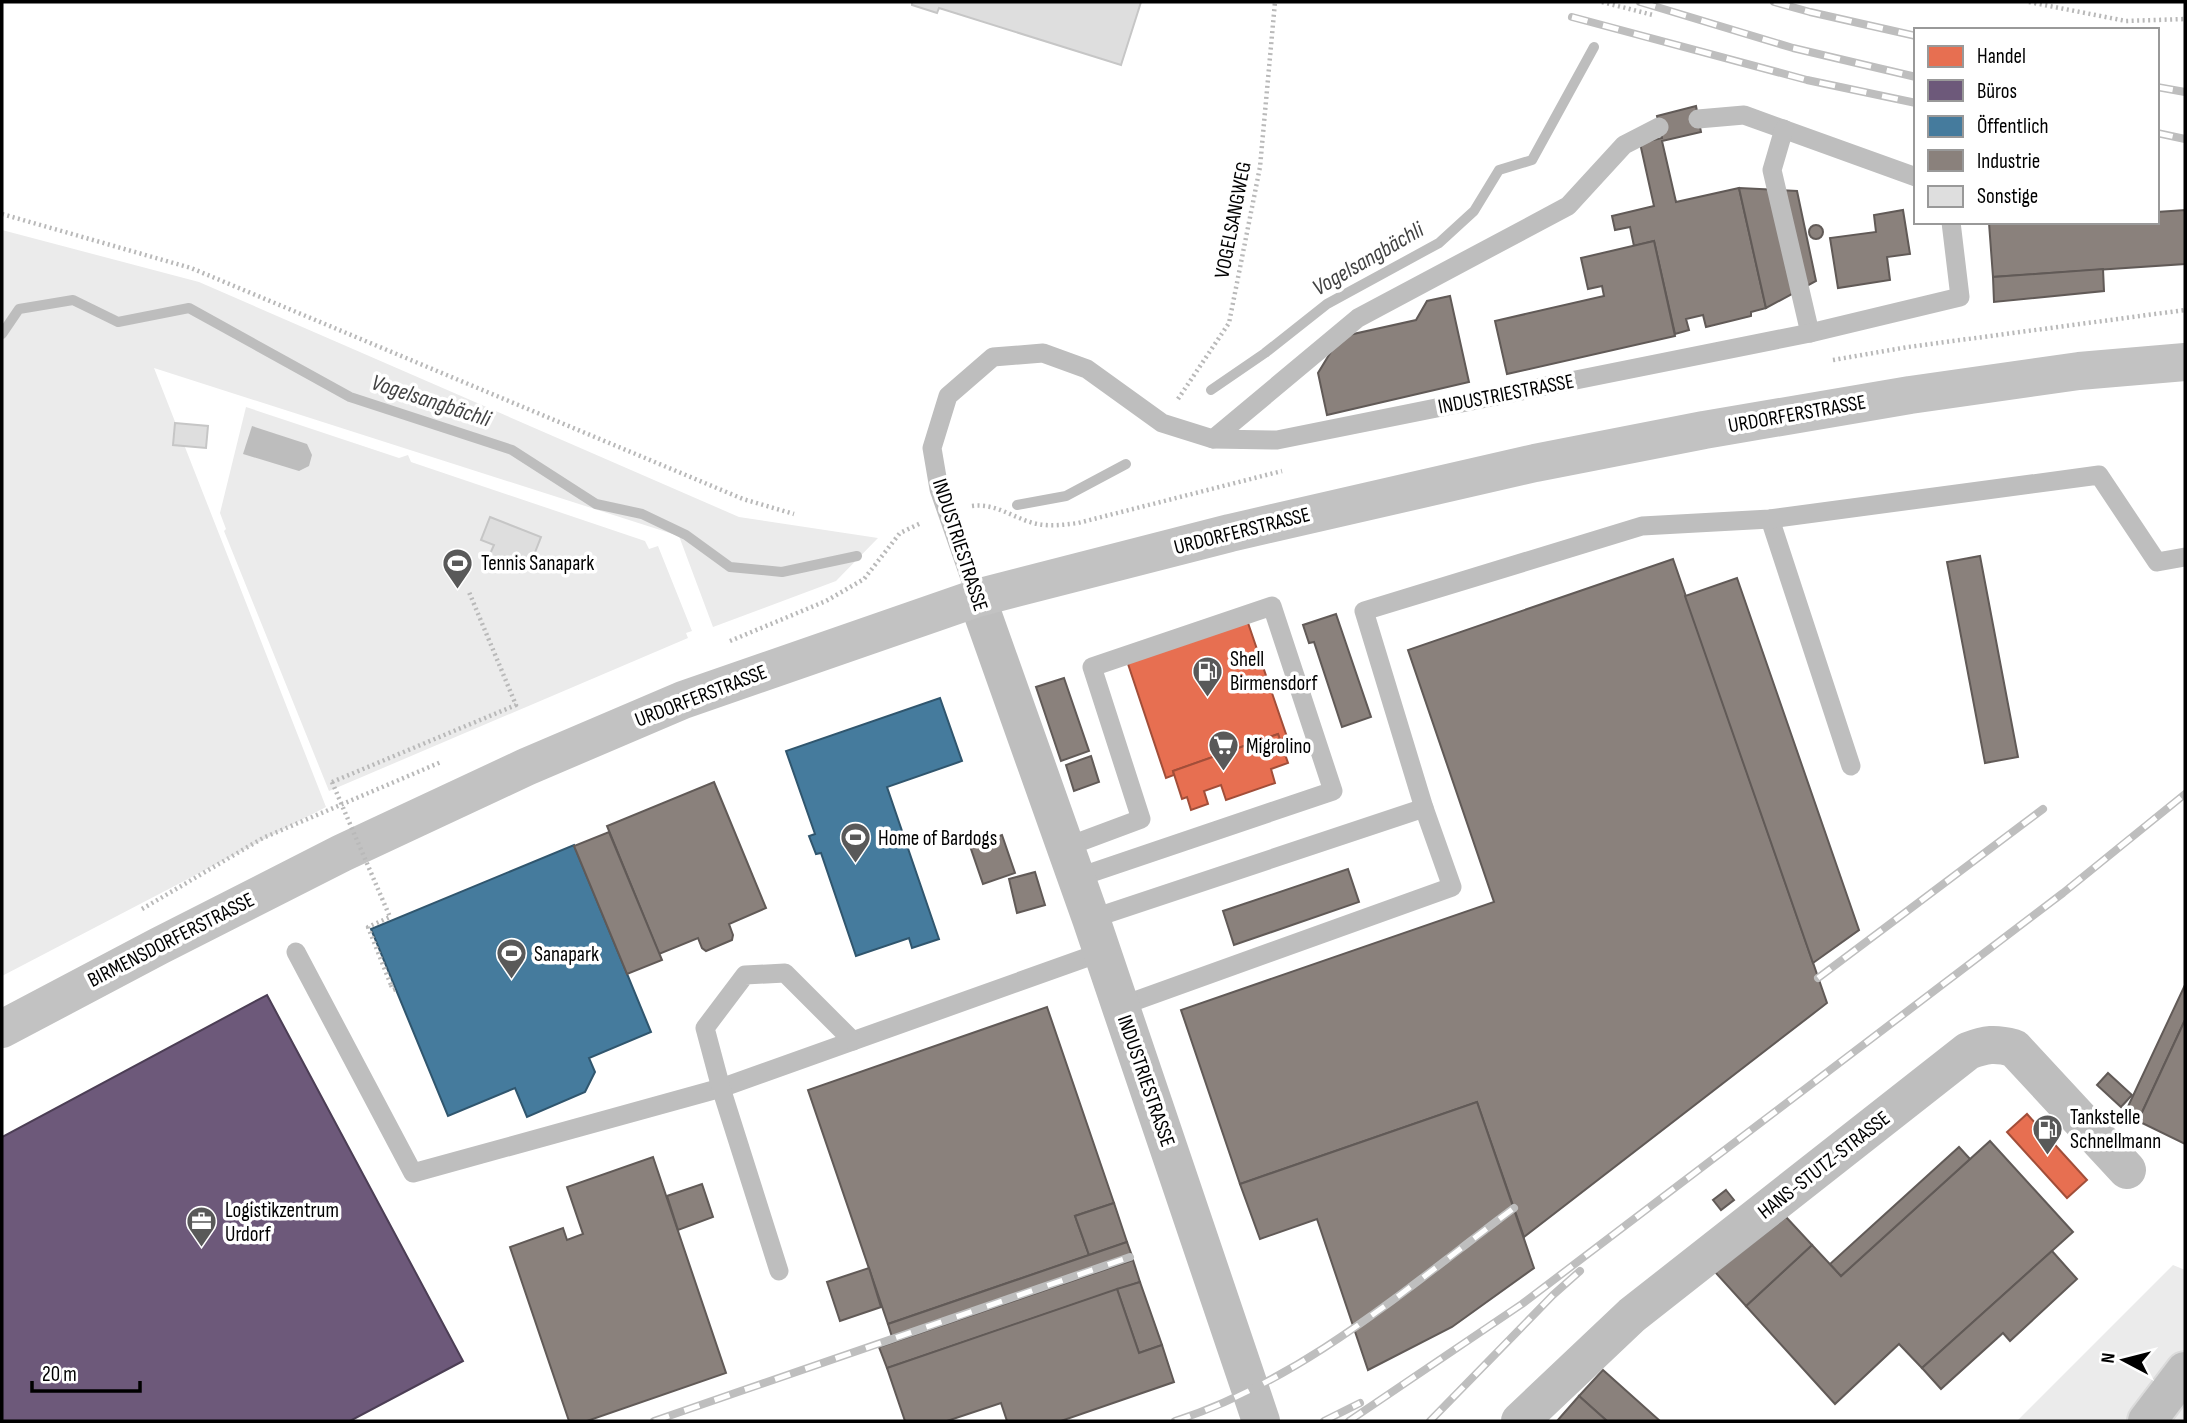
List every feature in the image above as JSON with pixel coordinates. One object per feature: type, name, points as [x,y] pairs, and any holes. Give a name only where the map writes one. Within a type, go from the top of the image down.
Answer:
[{"type":"main road","name":"URDORFERSTRASSE","points":[[342,853],[526,767],[683,700],[977,598],[1230,533],[1535,463],[1704,430],[1910,395],[2079,371],[2185,362]]},
{"type":"main road","name":"INDUSTRIESTRASSE","points":[[977,598],[1121,1006],[1261,1421]]},
{"type":"main road","name":"BIRMENSDORFERSTRASSE","points":[[2,1029],[342,853]]},
{"type":"main road","name":"HANS-STUTZ-STRASSE","points":[[1520,1421],[1632,1315],[1968,1051],[1984,1045],[2014,1048],[2127,1170]]},
{"type":"main road","points":[[2147,1421],[2185,1371]]},
{"type":"lane","points":[[1698,119],[1744,115],[1914,176]]},
{"type":"lane","points":[[1213,439],[1358,318],[1568,206],[1624,145],[1660,127]]},
{"type":"lane","points":[[1784,129],[1772,170],[1810,333]]},
{"type":"lane","name":"INDUSTRIESTRASSE","points":[[977,598],[939,489],[932,449],[948,396],[993,357],[1042,353],[1087,369],[1162,423],[1213,439],[1278,440],[1810,333],[1960,297],[1951,224]]},
{"type":"lane","points":[[1121,1006],[1452,887],[1423,808],[1364,611],[1642,527],[1770,519],[2099,475],[2157,562],[2185,557]]},
{"type":"lane","points":[[1770,519],[1851,766]]},
{"type":"lane","points":[[1272,606],[1333,791],[1071,863],[1141,819],[1092,667],[1272,606]]},
{"type":"lane","points":[[296,952],[413,1173],[721,1088],[853,1041],[1096,935],[1423,808]]},
{"type":"lane","points":[[779,1271],[721,1088],[705,1028],[746,975],[785,973],[853,1041]]},
{"type":"path","name":"VOGELSANGWEG","points":[[1162,423],[1229,323],[1260,167],[1275,2]]},
{"type":"path","points":[[1602,2],[1653,15]]},
{"type":"path","points":[[2029,2],[2126,21],[2185,19]]},
{"type":"path","points":[[2,214],[191,268],[743,499],[794,514]]},
{"type":"path","points":[[1829,360],[1948,341],[2185,310]]},
{"type":"path","points":[[972,506],[994,507],[1032,523],[1052,526],[1078,523],[1289,469]]},
{"type":"path","points":[[393,987],[368,926],[390,917],[332,782],[516,705],[469,592]]},
{"type":"path","name":"BIRMENSDORFERSTRASSE","points":[[137,912],[263,838],[332,807]]},
{"type":"shaded area","points":[[2,230],[199,282],[739,517],[878,538],[836,581],[713,627],[679,536],[154,368],[326,807],[2,976]]},
{"type":"shaded area","name":"Tennis Sanapark","points":[[246,407],[399,458],[408,455],[411,462],[645,541],[649,549],[658,546],[692,631],[686,633],[688,638],[329,791],[224,531],[226,529],[220,513]]},
{"type":"shaded area","points":[[252,426],[307,444],[312,455],[309,466],[299,471],[243,454]]},
{"type":"shaded area","points":[[2173,1265],[2185,1270],[2185,1421],[2017,1421]]},
{"type":"building: Handel","name":"Shell Birmensdorf","points":[[1247,620],[1287,737],[1280,740],[1278,734],[1173,771],[1174,775],[1166,778],[1127,661]]},
{"type":"building: Handel","name":"Migrolino","points":[[1278,734],[1288,763],[1271,769],[1275,783],[1226,800],[1221,785],[1204,791],[1208,804],[1191,810],[1187,797],[1182,799],[1173,771]]},
{"type":"building: Handel","name":"Tankstelle Schnellmann","points":[[2027,1114],[2087,1180],[2067,1198],[2007,1132]]},
{"type":"building: Büros","name":"Logistikzentrum Urdorf","points":[[267,995],[463,1361],[350,1421],[2,1421],[2,1137]]},
{"type":"building: Öffentlich","points":[[940,698],[962,761],[887,787],[939,939],[912,948],[909,938],[856,956],[821,853],[816,854],[809,836],[815,834],[786,751]]},
{"type":"building: Öffentlich","name":"Sanapark","points":[[574,845],[651,1032],[589,1058],[595,1072],[585,1092],[527,1117],[515,1088],[448,1116],[371,929]]},
{"type":"building: Industrie","points":[[1696,106],[1701,132],[1662,141],[1676,202],[1739,188],[1766,308],[1751,312],[1751,316],[1706,327],[1703,315],[1686,319],[1689,330],[1675,334],[1654,241],[1634,246],[1630,227],[1615,230],[1612,216],[1654,206],[1640,143],[1662,138],[1657,116]]},
{"type":"building: Industrie","points":[[1739,188],[1797,191],[1816,281],[1766,308]]},
{"type":"building: Industrie","points":[[1903,210],[1910,254],[1887,257],[1890,280],[1838,288],[1830,238],[1876,232],[1874,215]]},
{"type":"building: Industrie","points":[[2185,210],[2185,264],[1993,277],[1989,224],[2159,224],[2159,212]]},
{"type":"building: Industrie","points":[[1813,225],[1819,225],[1823,232],[1819,239],[1813,239],[1809,235],[1809,229]]},
{"type":"building: Industrie","points":[[1654,241],[1675,336],[1507,374],[1495,321],[1604,296],[1602,286],[1588,289],[1581,258]]},
{"type":"building: Industrie","points":[[2103,269],[2104,291],[1994,302],[1993,277]]},
{"type":"building: Industrie","points":[[1450,296],[1469,382],[1327,415],[1318,373],[1340,337],[1416,320],[1427,301]]},
{"type":"building: Industrie","points":[[1980,556],[2018,757],[1985,763],[1947,562]]},
{"type":"building: Industrie","points":[[1673,559],[1827,1003],[1524,1237],[1477,1102],[1240,1184],[1181,1010],[1494,902],[1408,650]]},
{"type":"building: Industrie","points":[[1737,578],[1859,930],[1813,963],[1685,596]]},
{"type":"building: Industrie","points":[[1336,614],[1371,717],[1342,727],[1314,642],[1309,643],[1303,625]]},
{"type":"building: Industrie","points":[[1064,678],[1089,751],[1061,761],[1036,687]]},
{"type":"building: Industrie","points":[[1091,756],[1099,782],[1074,791],[1066,765]]},
{"type":"building: Industrie","points":[[714,782],[766,908],[729,924],[732,940],[706,951],[698,938],[659,954],[607,826]]},
{"type":"building: Industrie","points":[[609,832],[662,960],[627,974],[574,846]]},
{"type":"building: Industrie","points":[[1002,835],[1015,873],[983,884],[970,846]]},
{"type":"building: Industrie","points":[[1348,869],[1359,902],[1234,945],[1223,911]]},
{"type":"building: Industrie","points":[[1035,872],[1045,905],[1017,913],[1009,879]]},
{"type":"building: Industrie","points":[[2185,985],[2185,1020],[2138,1121],[2124,1115]]},
{"type":"building: Industrie","points":[[1047,1007],[1114,1203],[1075,1216],[1089,1255],[888,1324],[808,1090]]},
{"type":"building: Industrie","points":[[2185,1020],[2185,1144],[2138,1121]]},
{"type":"building: Industrie","points":[[2108,1073],[2132,1095],[2121,1107],[2097,1085]]},
{"type":"building: Industrie","points":[[1477,1102],[1534,1268],[1452,1327],[1368,1370],[1317,1219],[1260,1239],[1240,1184]]},
{"type":"building: Industrie","points":[[1990,1141],[2073,1232],[1922,1368],[1899,1344],[1835,1404],[1746,1306],[1812,1245],[1841,1276]]},
{"type":"building: Industrie","points":[[1959,1147],[1970,1159],[1841,1276],[1830,1264]]},
{"type":"building: Industrie","points":[[653,1157],[726,1373],[587,1421],[569,1421],[510,1247],[563,1228],[567,1240],[583,1234],[567,1187]]},
{"type":"building: Industrie","points":[[702,1184],[713,1217],[678,1230],[667,1196]]},
{"type":"building: Industrie","points":[[1726,1190],[1734,1200],[1721,1210],[1713,1200]]},
{"type":"building: Industrie","points":[[1114,1203],[1127,1242],[1089,1255],[1075,1216]]},
{"type":"building: Industrie","points":[[1786,1217],[1812,1245],[1746,1306],[1715,1272]]},
{"type":"building: Industrie","points":[[1127,1242],[1132,1256],[892,1337],[888,1324]]},
{"type":"building: Industrie","points":[[2052,1251],[2077,1279],[2010,1341],[2003,1333],[1941,1389],[1922,1368]]},
{"type":"building: Industrie","points":[[1133,1260],[1140,1282],[887,1368],[879,1347]]},
{"type":"building: Industrie","points":[[869,1268],[881,1307],[840,1321],[827,1282]]},
{"type":"building: Industrie","points":[[1140,1282],[1162,1345],[1139,1353],[1117,1289]]},
{"type":"building: Industrie","points":[[1117,1289],[1139,1353],[1162,1345],[1174,1382],[1061,1421],[1007,1421],[1001,1403],[947,1421],[905,1421],[887,1368]]},
{"type":"building: Industrie","points":[[1603,1370],[1660,1421],[1607,1421],[1579,1396]]},
{"type":"building: Industrie","points":[[1579,1396],[1607,1421],[1557,1421]]},
{"type":"building: Sonstige","points":[[912,2],[1141,2],[1121,65],[939,8],[937,13],[912,5]]},
{"type":"building: Sonstige","points":[[175,423],[208,426],[206,448],[173,445]]},
{"type":"building: Sonstige","points":[[490,517],[541,537],[532,560],[520,556],[515,566],[489,556],[494,545],[481,540]]},
{"type":"waterway","name":"Vogelsangbächli","points":[[1211,390],[1265,353],[1327,304],[1439,243],[1474,211],[1499,170],[1532,160],[1594,47]]},
{"type":"waterway","name":"Vogelsangbächli","points":[[2,334],[19,309],[73,300],[118,322],[189,308],[350,397],[512,450],[596,504],[642,514],[686,535],[730,567],[782,572],[857,556]]},
{"type":"waterway","name":"Vogelsangbächli","points":[[1017,505],[1066,496],[1126,464]]},
{"type":"railway","points":[[1640,2],[1793,48],[1914,77]]},
{"type":"railway","points":[[1774,2],[1914,36]]},
{"type":"railway","points":[[1572,17],[1807,80],[1914,103]]},
{"type":"railway","points":[[2159,87],[2185,92]]},
{"type":"railway","points":[[2159,133],[2185,139]]},
{"type":"railway","points":[[1349,1421],[1522,1304],[2063,893],[2185,794]]},
{"type":"railway","points":[[1818,978],[2043,809]]},
{"type":"railway","points":[[1175,1421],[1267,1382],[1311,1356],[1353,1329],[1514,1208]]},
{"type":"railway","points":[[654,1421],[1130,1257]]},
{"type":"railway","points":[[1430,1421],[1553,1295],[1580,1271]]},
{"type":"railway","points":[[1324,1421],[1360,1403]]},
{"type":"place","name":"Tennis Sanapark","points":[[458,590]]},
{"type":"place","name":"Shell Birmensdorf","points":[[1207,698]]},
{"type":"place","name":"Migrolino","points":[[1223,773]]},
{"type":"place","name":"Home of Bardogs","points":[[855,865]]},
{"type":"place","name":"Sanapark","points":[[511,981]]},
{"type":"place","name":"Tankstelle Schnellmann","points":[[2047,1156]]},
{"type":"place","name":"Logistikzentrum Urdorf","points":[[202,1249]]}]
